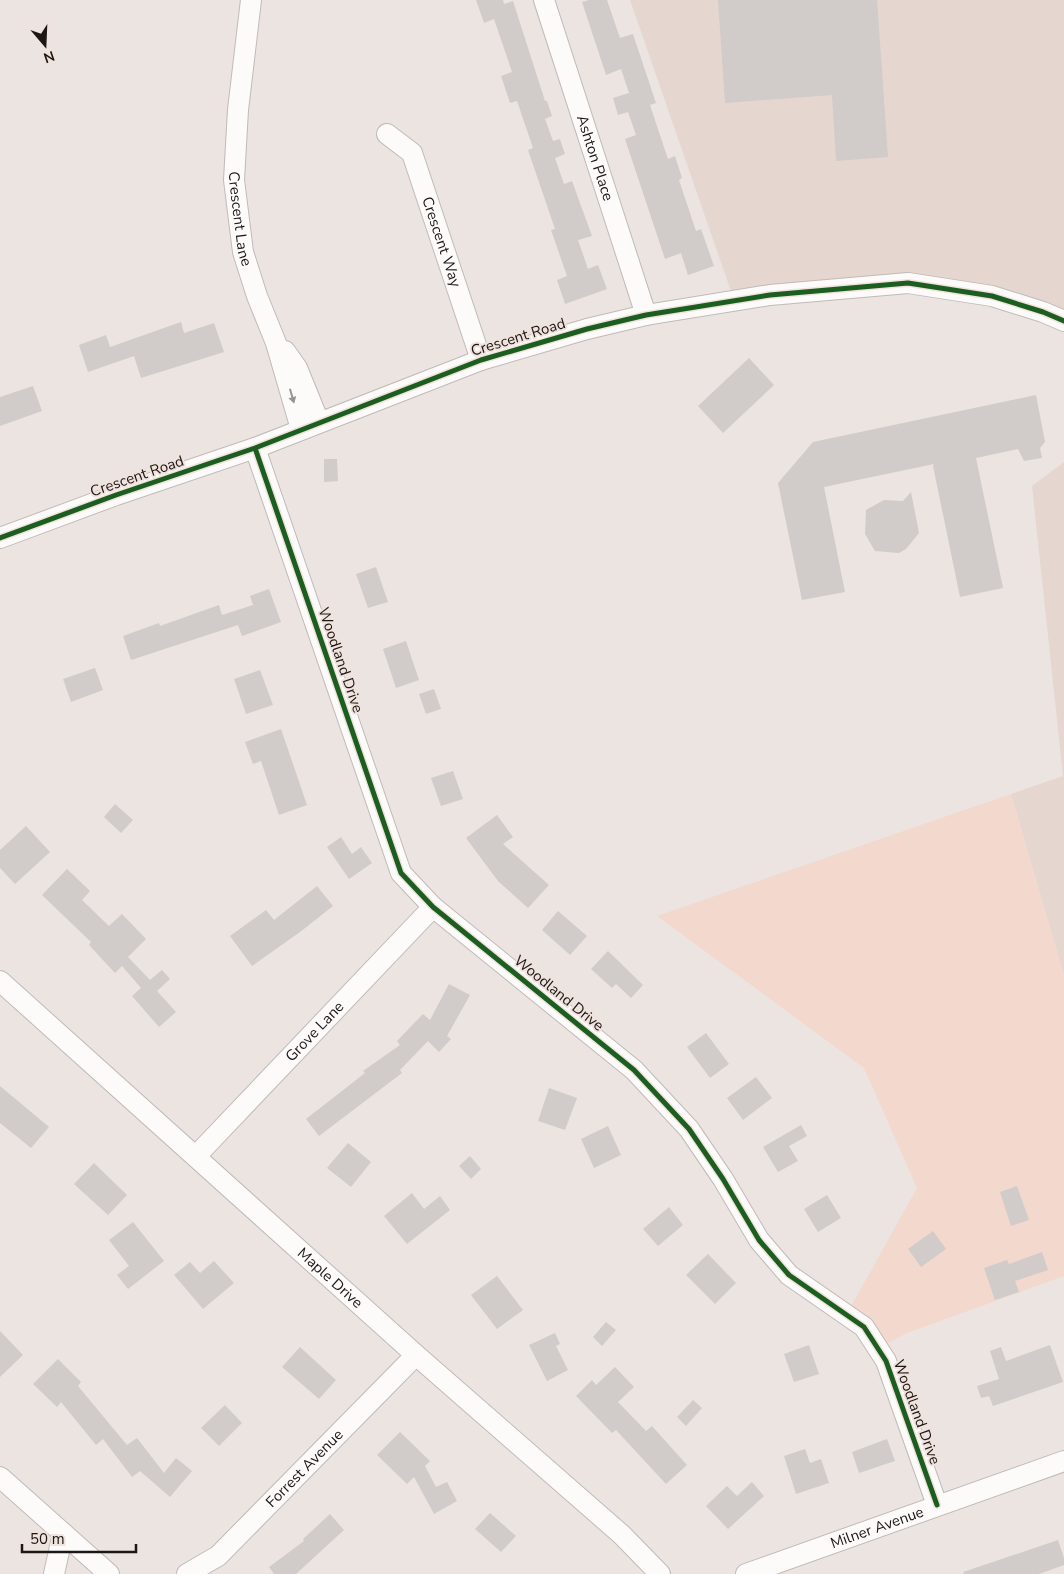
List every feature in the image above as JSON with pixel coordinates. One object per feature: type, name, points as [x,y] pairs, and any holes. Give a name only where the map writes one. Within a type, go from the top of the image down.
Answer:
[{"type":"street","name":"Crescent Lane","points":[[251,0],[238,110],[234,180],[243,252],[256,296],[272,333],[297,368],[310,426]]},
{"type":"street","name":"Ashton Place","points":[[544,0],[646,315]]},
{"type":"street","name":"Crescent Way","points":[[387,134],[412,153],[481,360]]},
{"type":"street","name":"Crescent Road","points":[[0,538],[116,495],[254,448],[481,360],[587,329],[646,315],[770,294],[908,283],[992,296],[1043,312],[1064,321]]},
{"type":"street","name":"Woodland Drive","points":[[254,448],[401,873],[433,907],[634,1070],[689,1129],[723,1179],[759,1240],[789,1275],[864,1327],[886,1361],[937,1505]]},
{"type":"street","name":"Grove Lane","points":[[196,1156],[433,907]]},
{"type":"street","name":"Maple Drive","points":[[0,981],[416,1355],[622,1535],[660,1574]]},
{"type":"street","name":"Forrest Avenue","points":[[187,1574],[218,1556],[416,1355]]},
{"type":"street","name":"Milner Avenue","points":[[746,1574],[1064,1461]]},
{"type":"street","points":[[0,1477],[109,1574]]},
{"type":"street","points":[[54,1574],[64,1533]]},
{"type":"shaded area","points":[[630,0],[1064,0],[1064,331],[1042,314],[897,288],[733,297]]},
{"type":"shaded area","points":[[1064,462],[1064,976],[1011,794],[1063,776],[1032,486]]},
{"type":"shaded area","points":[[1011,794],[1064,976],[1064,1276],[907,1333],[884,1345],[849,1310],[917,1188],[864,1068],[657,916]]},
{"type":"building","points":[[476,0],[503,0],[504,4],[513,1],[545,101],[547,101],[552,116],[545,119],[553,141],[560,139],[565,154],[555,158],[564,184],[572,181],[592,236],[578,240],[588,269],[598,265],[607,289],[565,304],[557,280],[567,276],[551,230],[555,229],[528,150],[533,148],[517,101],[510,103],[501,76],[512,72],[494,19],[484,23]]},
{"type":"building","points":[[607,0],[620,38],[633,34],[656,103],[650,105],[668,159],[675,156],[682,178],[679,180],[696,231],[701,229],[714,266],[688,275],[681,253],[665,259],[625,139],[636,135],[628,112],[618,115],[613,98],[629,93],[621,69],[606,75],[582,2]]},
{"type":"building","points":[[718,0],[877,0],[888,157],[836,161],[832,95],[725,103]]},
{"type":"building","points":[[181,322],[184,333],[214,323],[224,352],[141,378],[134,356],[88,372],[79,345],[106,335],[110,347]]},
{"type":"building","points":[[749,358],[774,385],[723,433],[698,406]]},
{"type":"building","points":[[33,386],[42,411],[0,426],[0,397]]},
{"type":"building","points":[[1036,395],[1045,442],[1040,448],[1042,458],[1024,461],[1018,449],[976,458],[1003,588],[960,597],[934,464],[824,487],[845,592],[802,600],[778,483],[813,442]]},
{"type":"building","points":[[324,459],[337,459],[338,481],[324,482]]},
{"type":"building","points":[[911,492],[919,533],[906,549],[899,553],[875,551],[865,534],[866,510],[884,500],[903,501]]},
{"type":"building","points":[[376,567],[388,602],[368,608],[356,574]]},
{"type":"building","points":[[269,589],[281,622],[242,636],[238,625],[131,660],[123,636],[159,623],[160,626],[219,605],[222,615],[253,605],[250,596]]},
{"type":"building","points":[[406,641],[419,680],[396,688],[383,649]]},
{"type":"building","points":[[95,668],[103,690],[71,702],[63,679]]},
{"type":"building","points":[[260,670],[273,705],[246,714],[234,679]]},
{"type":"building","points":[[434,689],[441,709],[426,714],[419,694]]},
{"type":"building","points":[[281,729],[307,805],[279,815],[261,761],[253,764],[245,742]]},
{"type":"building","points":[[453,771],[463,799],[441,806],[431,778]]},
{"type":"building","points":[[115,804],[133,820],[121,833],[104,817]]},
{"type":"building","points":[[497,815],[513,837],[503,844],[549,885],[528,908],[498,881],[466,838]]},
{"type":"building","points":[[26,826],[50,852],[15,884],[0,868],[0,850]]},
{"type":"building","points":[[341,837],[352,854],[361,847],[372,863],[349,879],[327,847]]},
{"type":"building","points":[[67,869],[90,891],[82,900],[109,926],[122,914],[146,939],[128,957],[150,980],[162,970],[170,979],[157,991],[176,1012],[159,1027],[132,996],[141,988],[122,966],[115,973],[89,945],[91,942],[42,895]]},
{"type":"building","points":[[317,886],[333,906],[252,966],[230,936],[266,910],[274,920]]},
{"type":"building","points":[[558,911],[587,936],[570,955],[542,930]]},
{"type":"building","points":[[608,951],[643,985],[631,998],[616,984],[612,988],[591,969]]},
{"type":"building","points":[[449,984],[470,995],[447,1036],[451,1039],[439,1052],[428,1041],[400,1070],[402,1073],[319,1136],[306,1119],[365,1073],[363,1071],[400,1045],[397,1041],[423,1014],[430,1020]]},
{"type":"building","points":[[706,1033],[729,1064],[710,1078],[687,1047]]},
{"type":"building","points":[[756,1077],[772,1098],[743,1120],[727,1098]]},
{"type":"building","points":[[0,1086],[49,1127],[31,1148],[0,1123]]},
{"type":"building","points":[[549,1088],[577,1098],[565,1130],[538,1121]]},
{"type":"building","points":[[801,1125],[807,1136],[789,1146],[798,1161],[778,1172],[763,1147]]},
{"type":"building","points":[[608,1126],[621,1155],[594,1168],[581,1139]]},
{"type":"building","points":[[348,1143],[371,1162],[351,1187],[327,1168]]},
{"type":"building","points":[[470,1156],[481,1169],[471,1179],[459,1166]]},
{"type":"building","points":[[94,1163],[127,1195],[108,1215],[74,1184]]},
{"type":"building","points":[[1017,1186],[1029,1220],[1011,1226],[1000,1192]]},
{"type":"building","points":[[412,1193],[424,1209],[440,1196],[450,1210],[407,1244],[384,1216]]},
{"type":"building","points":[[827,1195],[841,1218],[818,1232],[804,1209]]},
{"type":"building","points":[[669,1207],[683,1225],[658,1246],[643,1229]]},
{"type":"building","points":[[133,1222],[164,1261],[128,1289],[117,1275],[129,1266],[109,1240]]},
{"type":"building","points":[[933,1231],[946,1249],[921,1267],[908,1249]]},
{"type":"building","points":[[1042,1252],[1048,1270],[1015,1281],[1019,1292],[995,1300],[984,1268],[1007,1260],[1009,1264]]},
{"type":"building","points":[[708,1254],[736,1283],[715,1304],[686,1275]]},
{"type":"building","points":[[214,1261],[234,1283],[203,1309],[174,1275],[190,1262],[200,1273]]},
{"type":"building","points":[[497,1276],[523,1310],[497,1329],[471,1295]]},
{"type":"building","points":[[606,1322],[616,1330],[602,1346],[593,1337]]},
{"type":"building","points":[[0,1331],[23,1355],[0,1377]]},
{"type":"building","points":[[555,1333],[560,1344],[556,1346],[568,1370],[547,1381],[529,1345]]},
{"type":"building","points":[[809,1345],[819,1374],[794,1382],[784,1354]]},
{"type":"building","points":[[1050,1345],[1063,1382],[993,1406],[989,1396],[981,1398],[977,1386],[999,1379],[990,1351],[1001,1347],[1006,1361]]},
{"type":"building","points":[[300,1347],[336,1380],[319,1399],[282,1367]]},
{"type":"building","points":[[58,1359],[81,1382],[78,1386],[127,1445],[137,1438],[164,1473],[176,1458],[192,1471],[170,1497],[140,1471],[132,1477],[103,1439],[96,1445],[61,1402],[57,1407],[33,1384]]},
{"type":"building","points":[[615,1367],[634,1387],[618,1402],[646,1431],[652,1426],[687,1465],[666,1484],[616,1430],[612,1433],[576,1396],[592,1380],[596,1385]]},
{"type":"building","points":[[693,1400],[702,1408],[686,1426],[677,1417]]},
{"type":"building","points":[[225,1405],[242,1423],[219,1446],[201,1428]]},
{"type":"building","points":[[400,1432],[430,1461],[425,1466],[436,1487],[447,1482],[457,1501],[434,1514],[414,1477],[407,1484],[377,1455]]},
{"type":"building","points":[[887,1439],[895,1461],[859,1473],[852,1452]]},
{"type":"building","points":[[805,1449],[810,1463],[821,1459],[829,1483],[796,1494],[784,1456]]},
{"type":"building","points":[[752,1482],[764,1496],[728,1529],[706,1506],[727,1486],[737,1496]]},
{"type":"building","points":[[490,1513],[516,1536],[501,1552],[475,1529]]},
{"type":"building","points":[[330,1514],[344,1530],[296,1574],[274,1574],[269,1567],[304,1541],[303,1539]]},
{"type":"building","points":[[1058,1540],[1064,1558],[1064,1565],[1039,1574],[964,1574],[963,1572]]},
{"type":"cycle path","points":[[0,538],[116,495],[255,448],[481,360],[587,329],[646,315],[770,295],[908,283],[992,296],[1043,312],[1064,321]]},
{"type":"cycle path","points":[[255,448],[401,873],[433,907],[634,1070],[689,1129],[723,1179],[759,1240],[789,1275],[864,1327],[886,1361],[937,1505]]}]
